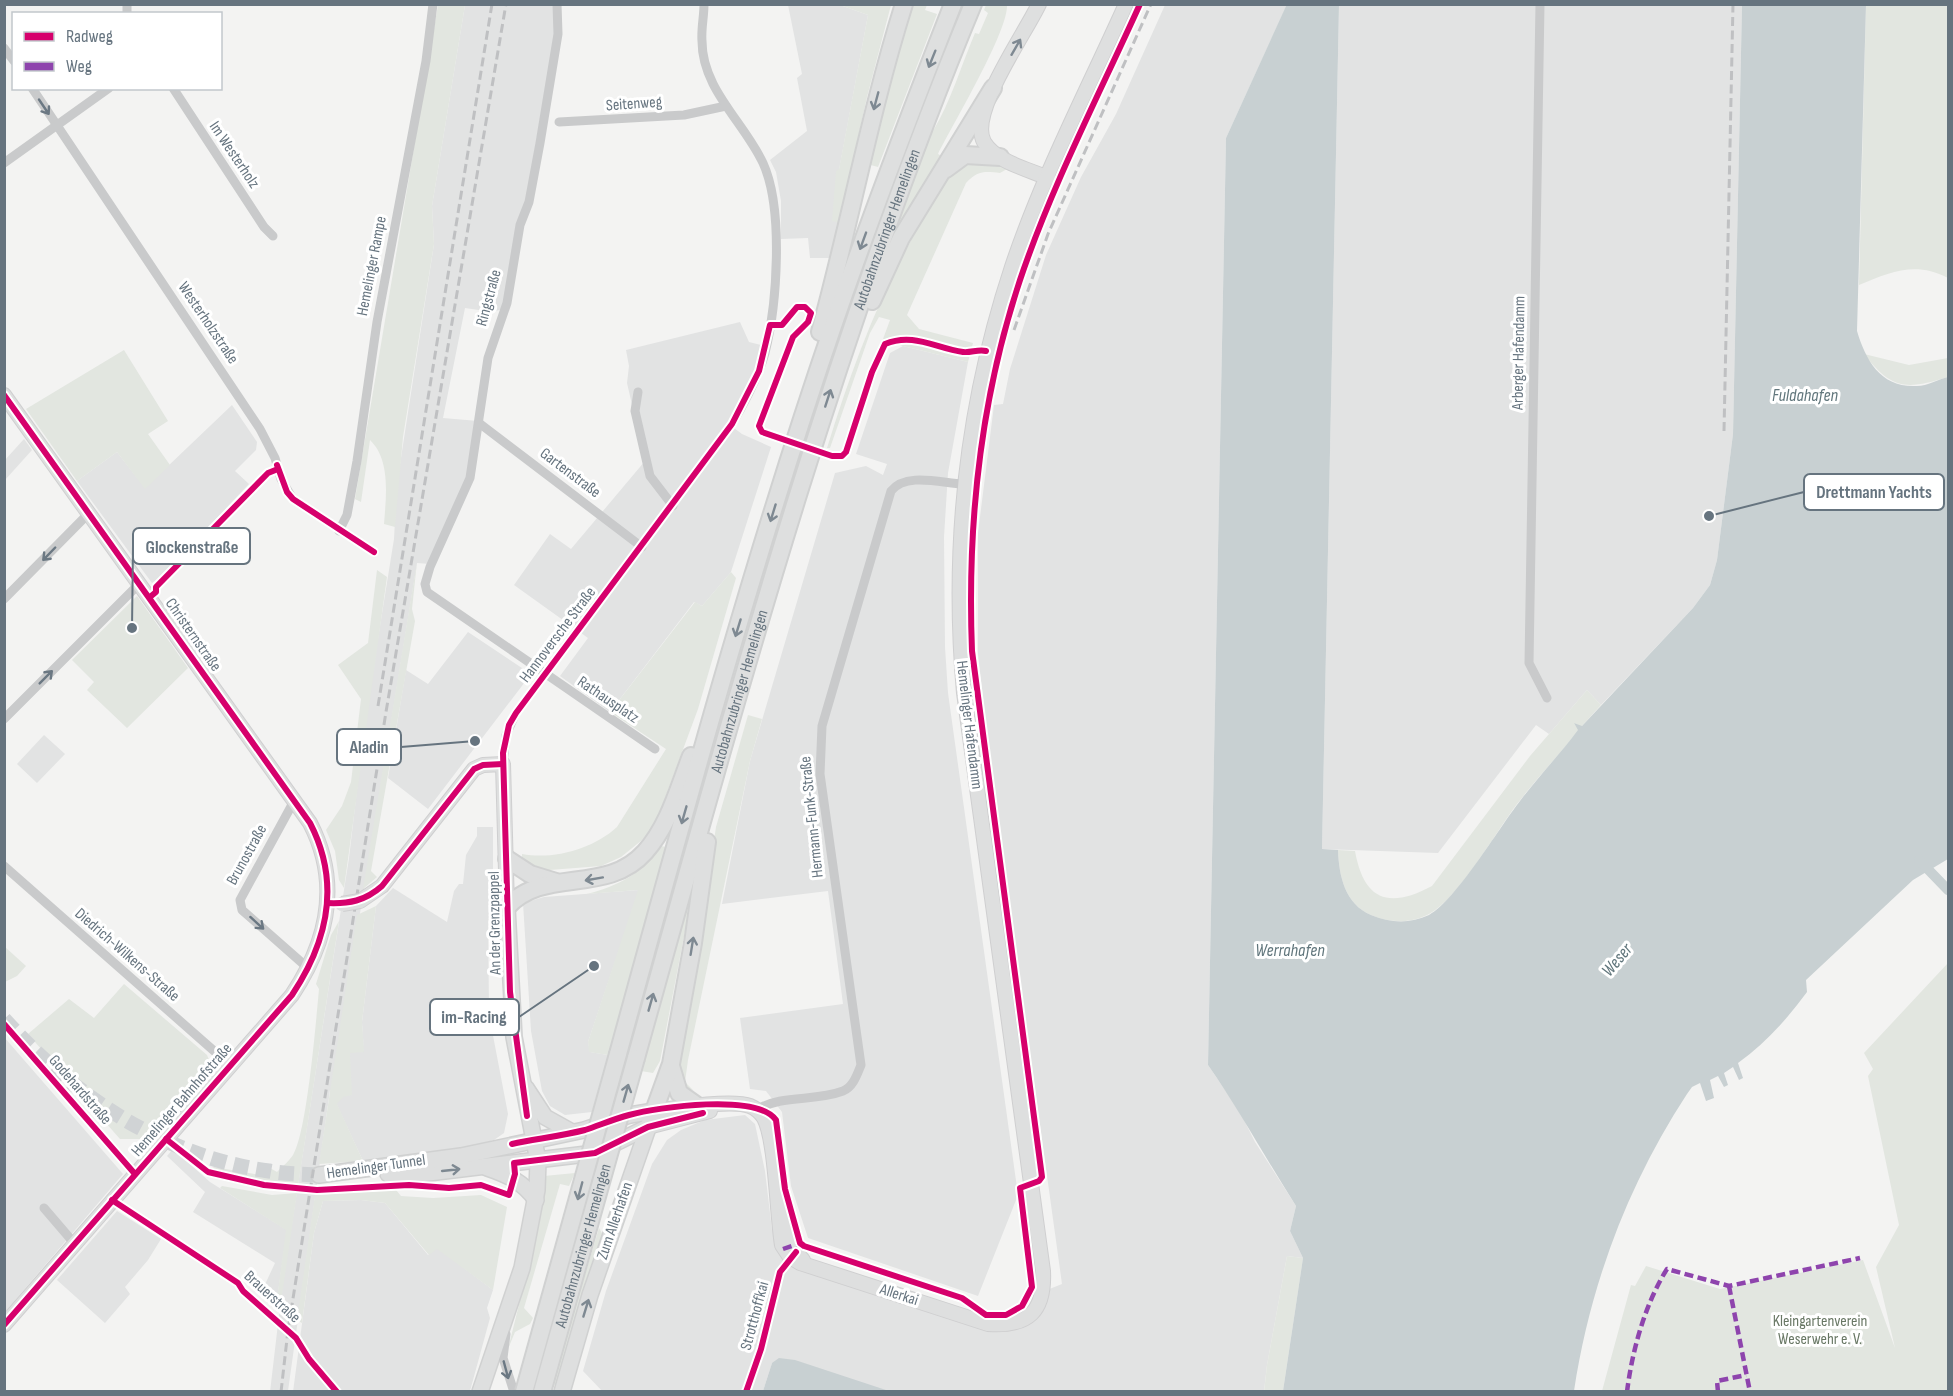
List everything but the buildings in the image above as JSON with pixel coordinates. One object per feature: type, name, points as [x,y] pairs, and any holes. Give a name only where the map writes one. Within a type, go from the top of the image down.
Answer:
[{"type":"highway","points":[[807,402],[803,385],[842,250],[864,146],[904,4]]},
{"type":"highway","name":"Autobahnzubringer Hemelingen","points":[[524,1392],[723,678],[807,402],[903,130],[953,4]]},
{"type":"highway","name":"Autobahnzubringer Hemelingen","points":[[542,1392],[785,531],[841,359],[896,202],[973,4]]},
{"type":"highway","points":[[841,359],[857,338],[891,258],[993,88]]},
{"type":"highway","points":[[939,176],[965,155],[1000,157]]},
{"type":"highway","points":[[507,907],[517,897],[532,888],[600,879],[627,868],[644,854],[659,835],[669,814],[692,753],[707,700],[723,678]]},
{"type":"highway","points":[[654,1111],[671,1065],[693,943],[702,861],[716,802],[715,773]]},
{"type":"highway","points":[[507,859],[530,874],[560,883]]},
{"type":"highway","points":[[671,1065],[679,1093],[696,1105]]},
{"type":"main road","name":"An der Grenzpappel","points":[[480,1392],[511,1305],[530,1233],[536,1200],[538,1161],[520,1078],[510,992],[507,907]]},
{"type":"main road","points":[[520,1078],[545,1117],[572,1132]]},
{"type":"main road","points":[[648,1127],[654,1111]]},
{"type":"main road","name":"Hemelinger Tunnel","points":[[648,1127],[595,1153],[420,1174],[319,1175],[461,1156],[572,1132],[630,1115],[654,1111]]},
{"type":"main road","name":"Zum Allerhafen","points":[[562,1392],[569,1363],[648,1127]]},
{"type":"main road","points":[[482,1167],[506,1174],[521,1183],[536,1200]]},
{"type":"street","name":"Hemelinger Rampe","points":[[339,531],[347,515],[357,461],[377,322],[426,61],[433,4]]},
{"type":"street","name":"Ringstraße","points":[[545,675],[427,592],[425,584],[430,567],[470,478],[488,358],[507,303],[520,225],[530,202],[558,34],[557,4]]},
{"type":"street","name":"Hannoversche Straße","points":[[504,764],[503,753],[509,725],[732,424],[745,401],[764,355],[770,325],[775,245],[771,186],[762,162],[726,106],[710,75],[701,43],[704,4]]},
{"type":"street","points":[[1039,4],[993,88],[979,129],[985,143],[1000,157],[1048,178]]},
{"type":"street","name":"Hemelinger Hafendamm","points":[[988,1324],[1013,1324],[1024,1320],[1040,1304],[1044,1290],[964,693],[958,582],[963,484],[974,409],[986,351],[1012,266],[1048,178],[1126,4]]},
{"type":"street","name":"Arberger Hafendamm","points":[[1540,4],[1529,663],[1548,698]]},
{"type":"street","name":"Westerholzstraße","points":[[33,90],[260,429],[287,492],[339,531],[374,552]]},
{"type":"street","points":[[4,163],[106,90]]},
{"type":"street","name":"Im Westerholz","points":[[174,90],[264,227],[273,236]]},
{"type":"street","name":"Seitenweg","points":[[559,122],[684,115],[726,106]]},
{"type":"street","points":[[638,392],[635,411],[650,476],[673,506]]},
{"type":"street","name":"Christernstraße","points":[[4,394],[310,822],[322,847],[328,880],[327,903]]},
{"type":"street","name":"Gartenstraße","points":[[479,423],[642,547]]},
{"type":"street","name":"Hermann-Funk-Straße","points":[[756,1110],[770,1101],[844,1091],[855,1080],[861,1065],[820,774],[822,726],[891,491],[896,485],[907,480],[963,484]]},
{"type":"street","points":[[4,599],[90,512]]},
{"type":"street","points":[[4,719],[140,583]]},
{"type":"street","name":"Rathausplatz","points":[[545,675],[655,749]]},
{"type":"street","points":[[327,903],[342,904],[360,901],[382,886],[474,769],[483,765],[504,764]]},
{"type":"street","name":"An der Grenzpappel","points":[[504,764],[507,907]]},
{"type":"street","name":"Brunostraße","points":[[294,801],[240,900],[242,910],[309,969]]},
{"type":"street","name":"Diedrich-Wilkens-Straße","points":[[4,866],[230,1065]]},
{"type":"street","name":"Hemelinger Bahnhofstraße","points":[[5,1323],[292,995],[309,969],[321,941],[327,903]]},
{"type":"street","name":"Godehardstraße","points":[[4,1024],[135,1174]]},
{"type":"street","points":[[654,1111],[696,1105],[741,1104],[756,1110],[764,1119],[776,1189],[793,1254]]},
{"type":"street","points":[[648,1127],[723,1105]]},
{"type":"street","name":"Brauerstraße","points":[[112,1200],[238,1283],[243,1291],[296,1338],[309,1359],[337,1392]]},
{"type":"street","points":[[44,1208],[74,1243]]},
{"type":"street","name":"Allerkai","points":[[793,1254],[809,1266],[988,1324]]},
{"type":"street","name":"Strotthoffkai","points":[[746,1392],[780,1272],[793,1254]]},
{"type":"street","name":"An der Grenzpappel","points":[[511,1305],[503,1358],[514,1392]]},
{"type":"street","points":[[557,1392],[569,1363]]},
{"type":"shaded area","points":[[465,5],[553,5],[555,31],[527,195],[503,309],[492,312],[465,308],[443,418],[478,421],[468,478],[430,564],[417,563],[355,944],[364,1052],[362,1022],[376,906],[393,888],[447,922],[454,891],[459,884],[463,884],[466,855],[477,836],[477,827],[493,827],[493,902],[488,921],[489,1008],[494,1024],[491,1025],[508,1114],[504,1133],[494,1140],[463,1148],[363,1161],[330,1090],[288,1391],[270,1392],[283,1281],[349,858],[366,713],[394,539],[397,484],[434,244],[432,206]]},
{"type":"shaded area","points":[[788,5],[840,5],[868,15],[839,170],[839,223],[832,258],[810,258],[808,238],[781,239],[781,201],[776,172],[770,160],[807,131],[797,78],[802,74]]},
{"type":"shaded area","points":[[1165,5],[1287,5],[1226,138],[1208,1065],[1240,1112],[1255,1142],[1296,1206],[1290,1231],[1303,1258],[1287,1256],[1264,1391],[889,1391],[772,1363],[763,1391],[603,1392],[583,1371],[606,1291],[652,1164],[667,1140],[681,1130],[705,1120],[745,1115],[755,1124],[765,1171],[772,1230],[782,1226],[789,1254],[988,1325],[1017,1325],[1047,1290],[1062,1284],[994,793],[978,654],[978,533],[994,405],[1003,404],[1010,369],[1046,255],[1081,177],[1116,114]]},
{"type":"shaded area","points":[[1339,5],[1742,5],[1733,434],[1717,560],[1710,585],[1693,608],[1601,705],[1587,690],[1549,734],[1536,725],[1438,853],[1322,849]]},
{"type":"shaded area","points":[[740,322],[749,342],[765,346],[730,425],[742,434],[771,447],[731,572],[702,606],[694,602],[610,712],[560,676],[588,638],[514,585],[550,534],[571,549],[645,461],[627,383],[629,366],[626,350]]},
{"type":"shaded area","points":[[903,346],[968,362],[948,473],[944,537],[945,647],[948,693],[1018,1195],[978,1296],[808,1238],[791,1186],[782,1112],[766,1091],[750,1089],[740,1018],[843,1004],[828,891],[722,904],[750,761],[835,473],[866,466],[883,475],[887,464],[856,454],[890,353]]},
{"type":"shaded area","points":[[232,405],[257,442],[256,450],[235,471],[249,484],[163,575],[152,583],[77,481],[117,452],[145,488]]},
{"type":"shaded area","points":[[24,439],[32,450],[5,480],[5,460]]},
{"type":"shaded area","points":[[468,632],[531,674],[428,809],[388,778],[406,670],[428,684]]},
{"type":"shaded area","points":[[44,735],[65,754],[37,783],[17,764]]},
{"type":"shaded area","points":[[639,890],[588,1042],[590,1052],[608,1055],[592,1112],[565,1115],[550,1106],[542,1091],[531,1031],[523,903],[544,897]]},
{"type":"shaded area","points":[[4,1037],[123,1174],[5,1312],[4,1312]]},
{"type":"shaded area","points":[[173,1149],[210,1182],[287,1230],[276,1306],[261,1293],[275,1263],[193,1212],[205,1192],[167,1156]]},
{"type":"shaded area","points":[[361,1200],[385,1203],[428,1255],[437,1248],[493,1290],[487,1308],[490,1318],[470,1391],[293,1392],[314,1233],[323,1201]]},
{"type":"shaded area","points":[[117,1211],[161,1239],[148,1260],[125,1287],[130,1294],[105,1323],[57,1280]]},
{"type":"green space","points":[[438,5],[465,5],[432,206],[434,244],[403,437],[395,527],[384,524],[386,479],[377,448],[370,440],[361,502],[355,499]]},
{"type":"green space","points":[[840,5],[891,5],[867,97],[839,223],[832,221],[836,171],[839,169],[868,15]]},
{"type":"green space","points":[[910,5],[927,5],[925,10],[937,14],[878,167],[867,164]]},
{"type":"green space","points":[[986,5],[1007,5],[999,35],[938,154],[945,158],[879,265],[932,124],[933,131],[951,96],[975,33],[979,34],[988,13],[984,10]]},
{"type":"green space","points":[[1866,5],[1948,5],[1948,278],[1925,270],[1914,269],[1882,276],[1859,285]]},
{"type":"green space","points":[[961,163],[994,163],[1007,169],[1000,173],[981,173],[966,183],[907,315],[919,329],[973,343],[968,362],[883,339],[890,320],[879,317],[870,333],[830,448],[827,448],[857,358],[881,300],[925,216],[946,181]]},
{"type":"green space","points":[[124,350],[168,421],[148,434],[170,465],[145,489],[117,452],[77,481],[26,409]]},
{"type":"green space","points":[[1864,354],[1909,365],[1948,358],[1948,377],[1921,384],[1901,384],[1883,375]]},
{"type":"green space","points":[[417,562],[412,609],[415,621],[371,871],[377,877],[363,889]]},
{"type":"green space","points":[[377,570],[387,577],[344,888],[339,880],[335,851],[326,830],[342,806],[351,782],[361,699],[338,665],[368,643]]},
{"type":"green space","points":[[731,572],[736,578],[698,709],[658,817],[647,836],[621,857],[601,866],[537,871],[522,862],[522,854],[560,854],[585,847],[617,827],[666,749],[610,712],[695,602],[702,606]]},
{"type":"green space","points":[[137,596],[188,668],[127,728],[87,690],[94,682],[72,660]]},
{"type":"green space","points":[[1587,690],[1601,705],[1581,727],[1574,723],[1579,730],[1532,785],[1464,880],[1440,906],[1415,920],[1400,921],[1385,920],[1371,915],[1355,904],[1342,879],[1338,850],[1355,851],[1365,881],[1381,896],[1403,897],[1432,886],[1530,756]]},
{"type":"green space","points":[[748,715],[762,719],[750,761],[688,1060],[685,1082],[694,1091],[685,1086],[680,1067],[716,827]]},
{"type":"green space","points":[[661,846],[666,847],[608,1055],[589,1052],[588,1042],[638,890],[587,894],[629,877],[646,864]]},
{"type":"green space","points":[[690,891],[686,926],[660,1061],[653,1073],[641,1071]]},
{"type":"green space","points":[[376,906],[362,1022],[364,1052],[350,1053],[352,1095],[343,1097],[337,1104],[363,1161],[319,1164],[357,915]]},
{"type":"green space","points":[[339,921],[298,1186],[265,1183],[210,1170],[214,1167],[266,1176],[270,1168],[277,1172],[293,1155],[303,1124],[310,1076],[319,989],[316,984],[331,935]]},
{"type":"green space","points":[[4,946],[26,966],[17,976],[5,982]]},
{"type":"green space","name":"Kleingartenverein Weserwehr e. V.","points":[[1948,963],[1948,1391],[1602,1391],[1631,1285],[1635,1286],[1646,1266],[1720,1289],[1863,1260],[1895,1348],[1876,1267],[1899,1225],[1868,1076],[1873,1069],[1864,1053]]},
{"type":"green space","points":[[124,984],[207,1055],[212,1067],[209,1077],[153,1139],[120,1139],[28,1034],[69,999],[94,1018]]},
{"type":"green space","points":[[575,1173],[569,1186],[560,1184],[524,1308],[533,1318],[530,1324],[515,1332],[508,1349],[539,1224],[544,1176]]},
{"type":"green space","points":[[222,1186],[272,1195],[297,1193],[280,1309],[276,1306],[286,1230],[220,1188]]},
{"type":"green space","points":[[396,1190],[401,1196],[433,1198],[481,1195],[507,1207],[493,1290],[437,1249],[429,1255],[385,1203],[361,1200],[323,1201],[314,1233],[302,1323],[297,1320],[315,1195]]},
{"type":"green space","points":[[599,1228],[603,1235],[557,1382],[550,1391]]},
{"type":"green space","points":[[1287,1256],[1303,1258],[1283,1391],[1264,1392],[1267,1365]]},
{"type":"water","points":[[1287,4],[1339,5],[1322,849],[1338,850],[1345,888],[1355,904],[1362,910],[1385,920],[1407,921],[1422,918],[1440,907],[1464,879],[1520,801],[1578,730],[1574,723],[1582,726],[1693,608],[1710,585],[1717,560],[1733,434],[1742,5],[1866,5],[1857,331],[1870,362],[1885,377],[1894,382],[1921,386],[1948,377],[1948,859],[1913,880],[1806,980],[1807,992],[1792,1012],[1767,1039],[1738,1063],[1743,1078],[1739,1080],[1733,1067],[1724,1073],[1728,1085],[1724,1087],[1718,1076],[1710,1080],[1714,1098],[1706,1101],[1700,1083],[1692,1087],[1687,1094],[1647,1163],[1614,1236],[1590,1313],[1574,1391],[1283,1391],[1303,1258],[1290,1231],[1296,1206],[1208,1065],[1226,138]]},
{"type":"water","points":[[779,1358],[795,1360],[889,1391],[763,1391],[772,1363]]},
{"type":"waterway","points":[[1919,860],[1948,890]]},
{"type":"tunnel","points":[[4,1019],[31,1047],[91,1097],[123,1119],[158,1137],[193,1152],[231,1164],[275,1172],[319,1175]]},
{"type":"railway","points":[[378,706],[492,4]]},
{"type":"railway","points":[[281,1392],[288,1330],[386,712],[506,4]]},
{"type":"railway","points":[[1014,330],[1048,234],[1151,4]]},
{"type":"railway","points":[[1724,431],[1733,4]]},
{"type":"marked path","points":[[783,1249],[800,1243]]},
{"type":"marked path","points":[[1627,1392],[1632,1360],[1646,1312],[1667,1269],[1729,1286],[1860,1258]]},
{"type":"marked path","points":[[1729,1286],[1750,1392]]},
{"type":"marked path","points":[[1718,1392],[1717,1381],[1746,1375]]},
{"type":"cycle path","points":[[512,1144],[585,1130],[629,1115],[683,1106],[729,1104],[765,1112],[776,1120],[785,1189],[800,1243],[962,1298],[986,1315],[1006,1315],[1022,1306],[1032,1287],[1020,1188],[1039,1181],[1042,1177],[972,651],[974,509],[979,463],[995,371],[1020,280],[1061,175],[1140,4]]},
{"type":"cycle path","points":[[527,1116],[510,992],[503,753],[509,725],[516,713],[732,424],[759,371],[770,325],[782,325],[797,307],[805,307],[811,313],[808,322],[793,337],[759,426],[762,432],[832,456],[842,456],[846,452],[872,372],[885,344],[915,340],[963,352],[986,351]]},
{"type":"cycle path","points":[[4,395],[310,823],[320,845],[327,890],[322,933],[304,975],[292,995],[4,1325]]},
{"type":"cycle path","points":[[277,465],[287,492],[293,499],[374,552]]},
{"type":"cycle path","points":[[150,597],[156,592],[156,587],[268,473],[278,469]]},
{"type":"cycle path","points":[[327,903],[356,900],[376,891],[474,769],[483,765],[503,764]]},
{"type":"cycle path","points":[[4,1024],[135,1174]]},
{"type":"cycle path","points":[[166,1139],[208,1172],[264,1185],[317,1190],[409,1185],[449,1188],[481,1185],[509,1195],[515,1174],[514,1163],[595,1153],[648,1127],[703,1113]]},
{"type":"cycle path","points":[[112,1200],[238,1283],[243,1291],[296,1338],[309,1359],[337,1392]]},
{"type":"cycle path","points":[[746,1392],[761,1349],[780,1272],[796,1252]]},
{"type":"place","name":"Drettmann Yachts","points":[[1709,516]]},
{"type":"place","name":"Glockenstraße","points":[[132,628]]},
{"type":"place","name":"Aladin","points":[[475,741]]},
{"type":"place","name":"im-Racing","points":[[594,966]]},
{"type":"water label","name":"Fuldahafen","points":[[1805,395]]},
{"type":"water label","name":"Werrahafen","points":[[1290,950]]},
{"type":"water label","name":"Weser","points":[[1617,960]]}]
